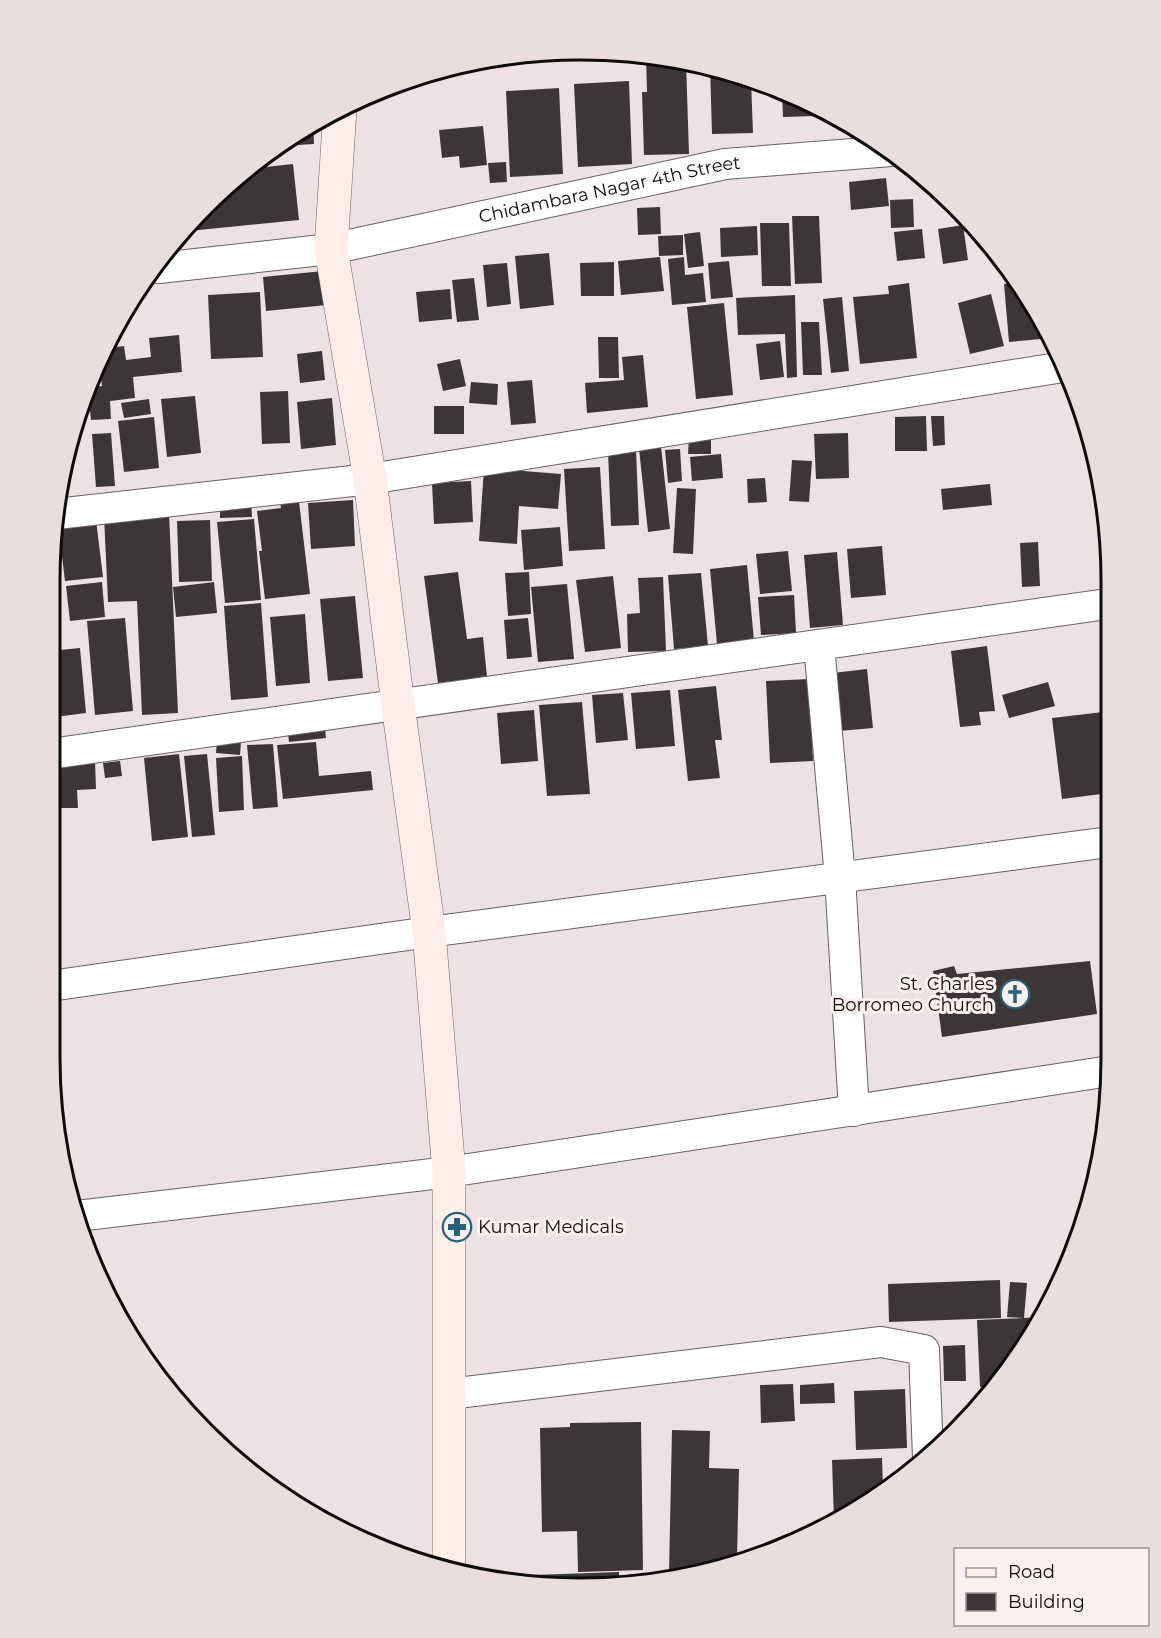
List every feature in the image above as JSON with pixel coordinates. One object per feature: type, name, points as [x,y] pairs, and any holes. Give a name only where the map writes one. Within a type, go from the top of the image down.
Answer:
[{"type":"street","points":[[339,120],[331,249],[370,479],[429,932],[449,1172],[449,1561]]},
{"type":"street","name":"Chidambara Nagar 4th Street","points":[[166,267],[331,249],[725,164],[876,152]]},
{"type":"street","points":[[64,513],[370,479],[1053,364]]},
{"type":"street","points":[[60,753],[1101,605]]},
{"type":"street","points":[[819,645],[840,877],[854,1111]]},
{"type":"street","points":[[60,985],[429,932],[1101,843]]},
{"type":"street","points":[[85,1215],[449,1172],[1101,1072]]},
{"type":"street","points":[[449,1394],[881,1342],[924,1350],[928,1446]]},
{"type":"building","points":[[646,64],[686,71],[689,154],[644,155],[642,92],[647,92]]},
{"type":"building","points":[[710,77],[751,89],[753,133],[712,134]]},
{"type":"building","points":[[629,81],[632,164],[578,167],[574,84]]},
{"type":"building","points":[[559,88],[563,174],[510,177],[506,91]]},
{"type":"building","points":[[782,101],[815,116],[783,117]]},
{"type":"building","points":[[483,126],[487,165],[460,168],[459,156],[442,158],[439,130]]},
{"type":"building","points":[[314,134],[314,144],[296,145]]},
{"type":"building","points":[[506,162],[507,182],[490,183],[488,163]]},
{"type":"building","points":[[293,164],[299,220],[195,230],[237,189],[265,167]]},
{"type":"building","points":[[886,178],[889,206],[851,210],[849,182]]},
{"type":"building","points":[[913,199],[914,227],[891,228],[890,200]]},
{"type":"building","points":[[660,207],[661,234],[638,235],[637,208]]},
{"type":"building","points":[[792,216],[819,216],[822,283],[795,284]]},
{"type":"building","points":[[760,223],[789,223],[791,286],[762,286]]},
{"type":"building","points":[[961,225],[968,260],[943,264],[938,229]]},
{"type":"building","points":[[757,226],[758,255],[721,257],[720,228]]},
{"type":"building","points":[[922,229],[925,258],[897,261],[894,232]]},
{"type":"building","points":[[700,232],[704,266],[688,268],[684,234]]},
{"type":"building","points":[[683,235],[683,255],[659,256],[658,236]]},
{"type":"building","points":[[549,253],[554,305],[520,309],[515,256]]},
{"type":"building","points":[[660,257],[664,291],[621,295],[618,261]]},
{"type":"building","points":[[684,257],[685,275],[703,273],[706,302],[672,305],[668,259]]},
{"type":"building","points":[[729,261],[733,297],[711,299],[708,263]]},
{"type":"building","points":[[614,262],[614,296],[581,296],[580,263]]},
{"type":"building","points":[[507,263],[511,304],[487,307],[483,265]]},
{"type":"building","points":[[323,271],[327,305],[266,311],[263,277]]},
{"type":"building","points":[[474,278],[479,320],[457,322],[452,280]]},
{"type":"building","points":[[909,283],[917,358],[860,364],[853,297],[889,294],[888,286]]},
{"type":"building","points":[[1004,284],[1008,284],[1013,291],[1041,339],[1009,342]]},
{"type":"building","points":[[450,289],[452,319],[419,322],[416,292]]},
{"type":"building","points":[[260,292],[263,357],[211,359],[208,295]]},
{"type":"building","points":[[991,294],[1004,346],[970,354],[958,303]]},
{"type":"building","points":[[795,295],[797,377],[787,378],[785,334],[738,335],[736,298]]},
{"type":"building","points":[[842,297],[849,371],[831,373],[823,299]]},
{"type":"building","points":[[724,303],[733,395],[696,399],[687,307]]},
{"type":"building","points":[[801,322],[819,322],[822,375],[803,375]]},
{"type":"building","points":[[179,335],[182,372],[133,377],[135,398],[110,401],[111,419],[91,420],[90,408],[98,386],[102,386],[101,379],[116,347],[124,346],[126,360],[151,357],[149,338]]},
{"type":"building","points":[[598,337],[618,337],[619,378],[599,378]]},
{"type":"building","points":[[780,341],[784,377],[760,380],[756,344]]},
{"type":"building","points":[[322,351],[325,380],[300,383],[297,354]]},
{"type":"building","points":[[643,355],[648,407],[587,413],[585,383],[624,380],[622,357]]},
{"type":"building","points":[[460,359],[466,386],[443,391],[437,364]]},
{"type":"building","points":[[532,380],[536,423],[511,425],[507,382]]},
{"type":"building","points":[[471,382],[498,384],[497,405],[469,403]]},
{"type":"building","points":[[288,391],[290,443],[262,444],[260,392]]},
{"type":"building","points":[[195,396],[201,453],[167,457],[161,399]]},
{"type":"building","points":[[332,398],[336,445],[301,449],[297,402]]},
{"type":"building","points":[[149,399],[151,414],[124,418],[121,403]]},
{"type":"building","points":[[434,406],[464,406],[464,434],[434,434]]},
{"type":"building","points":[[926,416],[927,451],[895,451],[895,417]]},
{"type":"building","points":[[931,416],[944,416],[945,445],[933,446]]},
{"type":"building","points":[[154,417],[159,468],[124,472],[118,421]]},
{"type":"building","points":[[111,433],[115,486],[96,487],[92,434]]},
{"type":"building","points":[[848,433],[849,478],[816,479],[814,434]]},
{"type":"building","points":[[689,436],[711,436],[711,454],[688,454]]},
{"type":"building","points":[[661,446],[670,529],[648,532],[639,449]]},
{"type":"building","points":[[680,449],[682,481],[668,483],[665,450]]},
{"type":"building","points":[[636,450],[639,525],[611,526],[608,451]]},
{"type":"building","points":[[721,454],[723,478],[692,481],[690,457]]},
{"type":"building","points":[[792,460],[812,461],[809,502],[789,501]]},
{"type":"building","points":[[600,467],[605,549],[569,551],[564,469]]},
{"type":"building","points":[[484,468],[561,474],[558,509],[519,506],[517,544],[479,541]]},
{"type":"building","points":[[765,478],[767,502],[748,503],[747,479]]},
{"type":"building","points":[[471,481],[473,522],[434,524],[432,483]]},
{"type":"building","points":[[990,484],[992,505],[943,510],[941,489]]},
{"type":"building","points":[[677,488],[696,489],[693,554],[673,553]]},
{"type":"building","points":[[298,493],[310,594],[265,599],[257,511],[281,508],[279,495]]},
{"type":"building","points":[[220,499],[251,499],[252,517],[220,518]]},
{"type":"building","points":[[353,500],[355,546],[311,549],[308,503]]},
{"type":"building","points":[[169,513],[178,713],[142,715],[137,601],[108,602],[104,516]]},
{"type":"building","points":[[254,519],[261,600],[225,603],[217,522]]},
{"type":"building","points":[[96,520],[103,577],[65,581],[61,548],[63,523]]},
{"type":"building","points":[[210,520],[212,581],[179,582],[177,521]]},
{"type":"building","points":[[560,527],[563,566],[524,570],[521,530]]},
{"type":"building","points":[[1038,542],[1040,586],[1022,587],[1020,543]]},
{"type":"building","points":[[882,546],[886,595],[851,598],[847,549]]},
{"type":"building","points":[[788,551],[792,591],[760,594],[756,554]]},
{"type":"building","points":[[837,552],[843,625],[810,628],[804,555]]},
{"type":"building","points":[[747,565],[754,641],[717,644],[710,569]]},
{"type":"building","points":[[458,572],[467,639],[483,637],[487,677],[438,683],[424,576]]},
{"type":"building","points":[[529,572],[531,614],[508,616],[505,573]]},
{"type":"building","points":[[701,573],[708,646],[674,649],[668,575]]},
{"type":"building","points":[[613,576],[621,648],[585,652],[576,580]]},
{"type":"building","points":[[663,577],[666,651],[628,652],[627,614],[640,613],[638,578]]},
{"type":"building","points":[[102,582],[105,617],[70,621],[66,586]]},
{"type":"building","points":[[214,582],[217,613],[176,617],[173,587]]},
{"type":"building","points":[[567,584],[574,659],[538,662],[531,587]]},
{"type":"building","points":[[794,595],[796,633],[761,635],[758,597]]},
{"type":"building","points":[[355,596],[363,678],[328,681],[320,599]]},
{"type":"building","points":[[261,603],[268,697],[231,700],[224,606]]},
{"type":"building","points":[[305,614],[310,683],[276,686],[270,617]]},
{"type":"building","points":[[125,618],[133,711],[95,715],[87,621]]},
{"type":"building","points":[[528,618],[532,657],[507,659],[504,620]]},
{"type":"building","points":[[987,646],[995,711],[979,712],[981,725],[960,727],[951,651]]},
{"type":"building","points":[[80,648],[86,713],[60,716],[60,650]]},
{"type":"building","points":[[867,669],[873,728],[839,731],[833,673]]},
{"type":"building","points":[[810,679],[813,761],[770,763],[766,681]]},
{"type":"building","points":[[1048,682],[1055,706],[1009,718],[1002,695]]},
{"type":"building","points":[[716,686],[722,740],[715,740],[720,778],[688,781],[678,690]]},
{"type":"building","points":[[670,690],[675,746],[636,749],[631,693]]},
{"type":"building","points":[[623,693],[628,740],[596,743],[592,695]]},
{"type":"building","points":[[582,702],[590,794],[547,796],[539,705]]},
{"type":"building","points":[[534,710],[538,761],[501,764],[497,713]]},
{"type":"building","points":[[1101,712],[1101,794],[1062,799],[1052,718]]},
{"type":"building","points":[[324,719],[326,738],[289,742],[287,724]]},
{"type":"building","points":[[217,740],[241,742],[240,755],[216,753]]},
{"type":"building","points":[[316,742],[319,776],[371,771],[373,790],[283,799],[277,745]]},
{"type":"building","points":[[273,744],[278,807],[253,809],[247,745]]},
{"type":"building","points":[[179,754],[188,837],[152,841],[144,758]]},
{"type":"building","points":[[207,754],[215,835],[192,837],[184,756]]},
{"type":"building","points":[[242,756],[244,810],[219,812],[216,758]]},
{"type":"building","points":[[95,761],[96,789],[77,790],[78,808],[60,808],[60,763]]},
{"type":"building","points":[[120,761],[122,776],[105,778],[103,763]]},
{"type":"building","name":"St. Charles Borromeo Church","points":[[1090,961],[1097,1014],[942,1037],[933,971],[954,966],[957,974]]},
{"type":"building","points":[[1000,1280],[1001,1318],[889,1322],[888,1284]]},
{"type":"building","points":[[1010,1282],[1027,1283],[1024,1318],[1007,1317]]},
{"type":"building","points":[[1031,1317],[1013,1347],[983,1387],[980,1387],[977,1320]]},
{"type":"building","points":[[965,1345],[966,1381],[944,1381],[943,1346]]},
{"type":"building","points":[[834,1383],[835,1403],[800,1404],[800,1385]]},
{"type":"building","points":[[793,1384],[795,1421],[761,1423],[760,1385]]},
{"type":"building","points":[[905,1389],[907,1448],[856,1450],[854,1391]]},
{"type":"building","points":[[641,1422],[643,1570],[578,1572],[577,1531],[542,1532],[540,1428],[570,1427],[570,1423]]},
{"type":"building","points":[[672,1430],[710,1431],[709,1468],[739,1469],[737,1553],[669,1570]]},
{"type":"building","points":[[882,1458],[883,1481],[834,1512],[832,1460]]},
{"type":"building","points":[[619,1572],[619,1577],[615,1577],[580,1578],[534,1575]]},
{"type":"place","name":"St. Charles Borromeo Church","points":[[1015,994]]},
{"type":"place","name":"Kumar Medicals","points":[[457,1227]]}]
